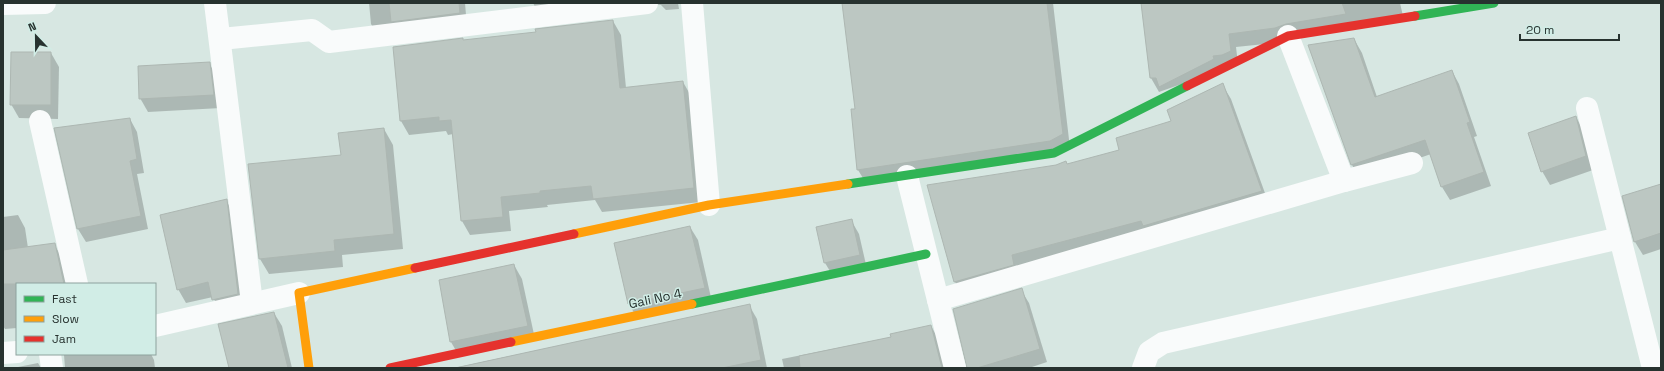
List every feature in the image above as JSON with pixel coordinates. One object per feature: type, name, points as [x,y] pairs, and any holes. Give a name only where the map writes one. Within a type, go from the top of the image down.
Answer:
[{"type":"street","points":[[3,4],[45,3]]},
{"type":"street","points":[[215,3],[221,39],[251,294],[254,302]]},
{"type":"street","points":[[221,39],[312,30],[329,42],[647,3]]},
{"type":"street","points":[[692,3],[709,205]]},
{"type":"street","points":[[156,326],[299,292],[709,205],[1054,153],[1288,36],[1494,3]]},
{"type":"street","points":[[1288,36],[1344,181]]},
{"type":"street","points":[[1587,108],[1620,238],[1654,357]]},
{"type":"street","points":[[40,121],[77,283]]},
{"type":"street","points":[[938,300],[1344,181],[1412,164]]},
{"type":"street","points":[[907,176],[955,368]]},
{"type":"street","points":[[1143,368],[1149,352],[1163,343],[1620,238]]},
{"type":"street","name":"Gali No 4","points":[[390,368],[926,254]]},
{"type":"street","points":[[299,292],[309,368]]},
{"type":"street","points":[[3,353],[16,352]]},
{"type":"street","points":[[50,355],[52,368]]},
{"type":"building","points":[[389,3],[459,3],[460,13],[391,22]]},
{"type":"building","points":[[842,3],[1047,3],[1063,134],[1050,141],[857,170],[851,109],[855,109]]},
{"type":"building","points":[[1141,3],[1342,3],[1346,14],[1286,24],[1275,28],[1229,34],[1231,51],[1222,55],[1213,56],[1214,59],[1159,87],[1156,78],[1150,78]]},
{"type":"building","points":[[613,20],[620,88],[683,81],[694,188],[593,199],[591,186],[540,191],[540,193],[501,197],[503,217],[461,221],[451,120],[439,121],[439,117],[400,121],[393,47],[463,38],[463,40],[536,32],[535,29]]},
{"type":"building","points":[[1354,38],[1375,97],[1452,70],[1470,122],[1467,123],[1484,172],[1441,187],[1425,140],[1351,165],[1308,45]]},
{"type":"building","points":[[11,52],[51,52],[51,105],[10,105]]},
{"type":"building","points":[[210,62],[214,95],[139,99],[138,66]]},
{"type":"building","points":[[1223,83],[1262,191],[1143,226],[1141,221],[1012,255],[1014,265],[954,282],[927,185],[1056,165],[1066,161],[1067,164],[1119,150],[1116,138],[1171,121],[1167,110]]},
{"type":"building","points":[[1576,116],[1586,156],[1541,172],[1528,133]]},
{"type":"building","points":[[130,118],[137,159],[130,161],[141,216],[77,229],[54,128]]},
{"type":"building","points":[[384,128],[394,234],[334,240],[335,251],[259,259],[248,164],[341,155],[338,133]]},
{"type":"building","points":[[1661,184],[1661,233],[1634,242],[1622,196]]},
{"type":"building","points":[[227,199],[238,294],[212,300],[208,282],[177,290],[160,215]]},
{"type":"building","points":[[852,219],[860,255],[824,263],[816,227]]},
{"type":"building","points":[[690,226],[705,288],[628,304],[614,243]]},
{"type":"building","points":[[55,243],[64,283],[3,284],[3,250]]},
{"type":"building","points":[[514,264],[528,326],[450,342],[439,280]]},
{"type":"building","points":[[1022,288],[1040,349],[977,368],[967,368],[953,309]]},
{"type":"building","points":[[750,304],[761,360],[722,368],[455,368]]},
{"type":"building","points":[[274,312],[288,368],[229,368],[218,324]]},
{"type":"building","points":[[931,325],[942,368],[800,368],[799,356],[891,337],[890,334]]},
{"type":"traffic: fast","points":[[1415,16],[1494,3]]},
{"type":"traffic: fast","points":[[848,184],[1054,153],[1187,86]]},
{"type":"traffic: fast","points":[[692,304],[926,254]]},
{"type":"traffic: slow","points":[[574,234],[709,205],[848,184]]},
{"type":"traffic: slow","points":[[309,368],[299,293],[415,268]]},
{"type":"traffic: slow","points":[[511,342],[692,304]]},
{"type":"traffic: jam","points":[[1187,86],[1288,36],[1415,16]]},
{"type":"traffic: jam","points":[[415,268],[574,234]]},
{"type":"traffic: jam","points":[[390,368],[511,342]]}]
